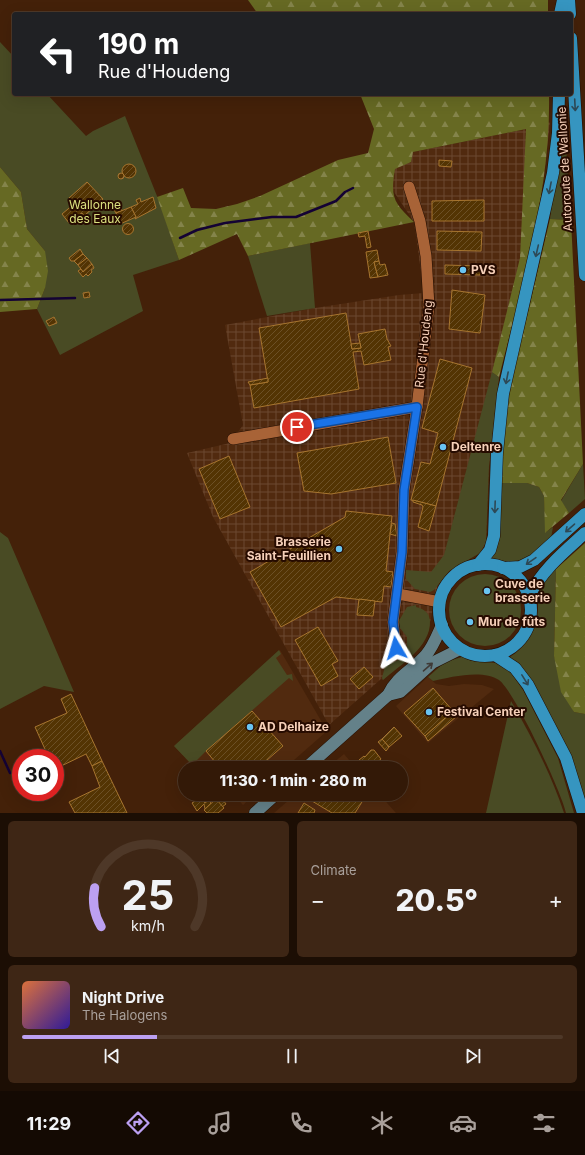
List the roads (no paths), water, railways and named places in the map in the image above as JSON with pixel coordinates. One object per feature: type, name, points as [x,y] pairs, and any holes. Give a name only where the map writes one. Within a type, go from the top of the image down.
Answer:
[{"type":"highway","points":[[560,12],[563,0]]},
{"type":"highway","points":[[569,0],[570,12]]},
{"type":"highway","name":"Autoroute de Wallonie","points":[[573,72],[585,275]]},
{"type":"highway","points":[[478,565],[490,550],[494,536],[497,453],[503,394],[553,173],[558,133],[559,96]]},
{"type":"highway","points":[[503,568],[526,565],[534,560],[585,514]]},
{"type":"highway","points":[[528,596],[538,578],[556,559],[585,533]]},
{"type":"highway","points":[[478,565],[491,565],[503,568],[520,580],[528,596],[531,606],[528,628],[515,645],[495,655],[477,656],[460,649],[446,635],[440,614],[440,602],[449,582],[467,568],[478,565]]},
{"type":"highway","points":[[495,655],[516,668],[528,685],[566,758],[583,813]]},
{"type":"main road","points":[[388,696],[393,684],[425,656],[432,647],[442,625]]},
{"type":"main road","points":[[314,761],[388,696],[400,692],[432,664],[460,649]]},
{"type":"main road","points":[[255,813],[268,801]]},
{"type":"street","name":"Rue d'Houdeng","points":[[396,648],[393,622],[398,594],[403,543],[404,490],[417,407],[428,320],[429,292],[420,221],[410,187]]},
{"type":"street","points":[[233,439],[417,407]]},
{"type":"street","points":[[398,594],[440,602]]},
{"type":"waterway","points":[[180,238],[197,230],[225,223],[272,217],[296,217],[336,201],[345,192],[353,188]]},
{"type":"waterway","points":[[0,300],[75,298]]},
{"type":"waterway","points":[[0,751],[10,773]]},
{"type":"place","name":"PVS","points":[[463,270]]},
{"type":"place","name":"Deltenre","points":[[443,447]]},
{"type":"place","name":"Brasserie Saint-Feuillien","points":[[339,549]]},
{"type":"place","name":"Cuve de brasserie","points":[[487,591]]},
{"type":"place","name":"Mur de fûts","points":[[470,622]]},
{"type":"place","name":"Festival Center","points":[[429,712]]},
{"type":"place","name":"AD Delhaize","points":[[250,727]]},
{"type":"park label","name":"Wallonne des Eaux","points":[[95,212]]}]
